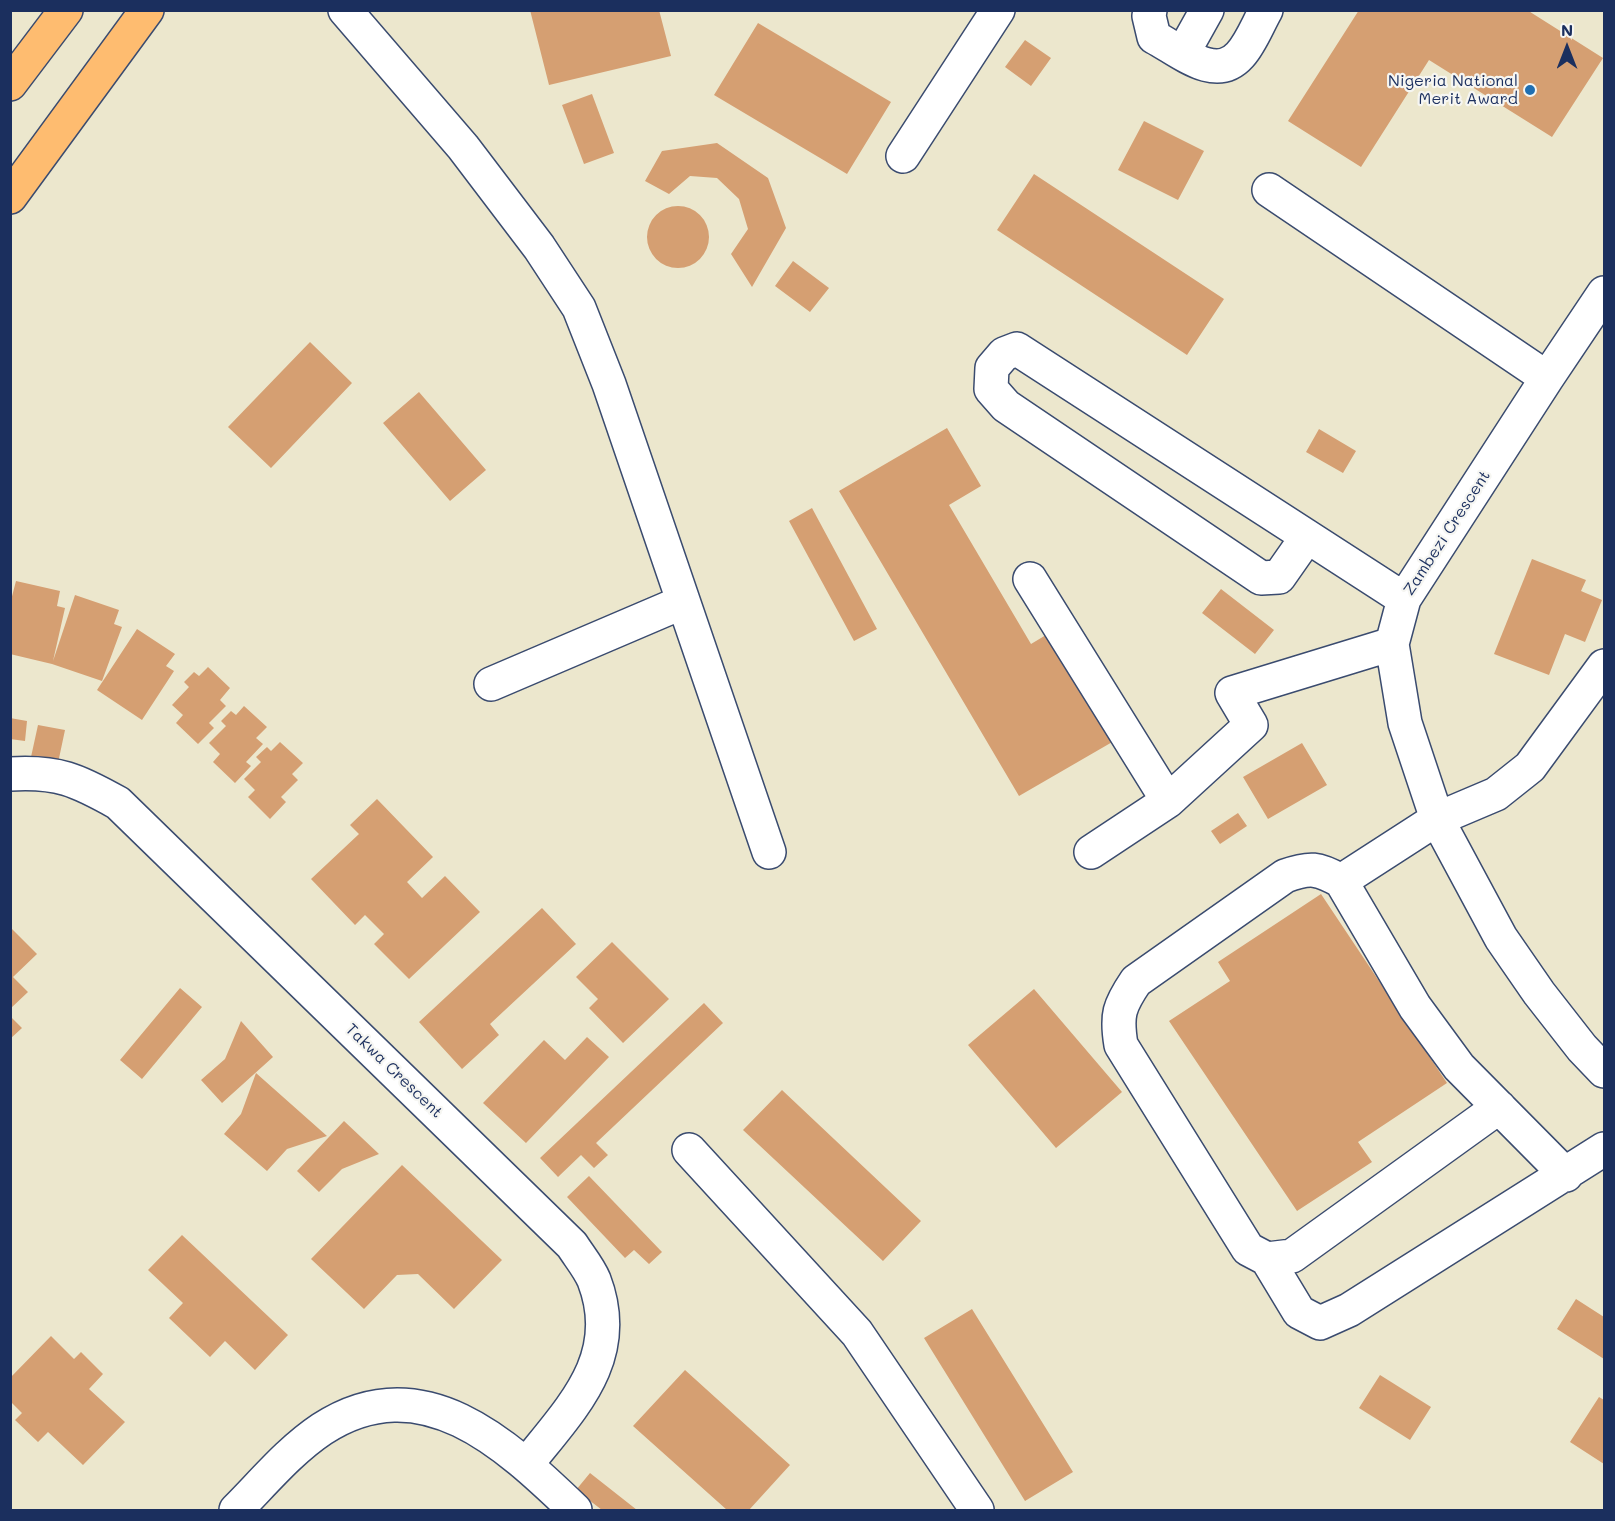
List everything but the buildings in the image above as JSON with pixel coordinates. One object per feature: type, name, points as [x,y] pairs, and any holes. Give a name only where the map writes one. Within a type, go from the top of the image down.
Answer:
[{"type":"main road","points":[[10,84],[66,10]]},
{"type":"main road","points":[[10,197],[147,10]]},
{"type":"street","points":[[345,10],[463,147],[539,247],[579,308],[609,384],[769,852]]},
{"type":"street","points":[[903,156],[998,10]]},
{"type":"street","points":[[1150,10],[1149,16],[1154,36],[1210,68],[1224,67],[1240,55],[1266,10]]},
{"type":"street","points":[[1183,52],[1207,10]]},
{"type":"street","points":[[1269,190],[1546,378]]},
{"type":"street","name":"Zambezi Crescent","points":[[1605,293],[1546,378],[1404,599],[1392,644],[1405,723],[1437,819],[1501,938],[1539,993],[1582,1048],[1605,1071]]},
{"type":"street","points":[[1307,537],[1279,577],[1261,578],[1006,406],[991,388],[992,368],[1005,354],[1017,350],[1404,599]]},
{"type":"street","points":[[1030,579],[1168,801]]},
{"type":"street","points":[[491,684],[683,602]]},
{"type":"street","points":[[1091,852],[1168,801],[1251,725],[1232,693],[1392,644]]},
{"type":"street","points":[[1341,881],[1437,819],[1496,794],[1530,767],[1605,666]]},
{"type":"street","name":"Takwa Crescent","points":[[10,774],[33,773],[76,780],[118,803],[572,1245],[593,1279],[602,1313],[600,1353],[587,1387],[527,1464]]},
{"type":"street","points":[[1566,1175],[1459,1067],[1415,1007],[1341,881],[1322,871],[1305,869],[1285,876],[1136,981],[1124,999],[1117,1020],[1121,1045],[1248,1249],[1267,1259],[1299,1312],[1320,1323],[1349,1310],[1566,1175],[1605,1149]]},
{"type":"street","points":[[1267,1259],[1292,1256],[1499,1107]]},
{"type":"street","points":[[689,1150],[857,1334],[977,1510]]},
{"type":"street","points":[[236,1510],[295,1450],[323,1429],[357,1412],[389,1405],[421,1407],[453,1416],[483,1431],[527,1464],[575,1510]]},
{"type":"place","name":"Nigeria National Merit Award","points":[[1530,90]]}]
